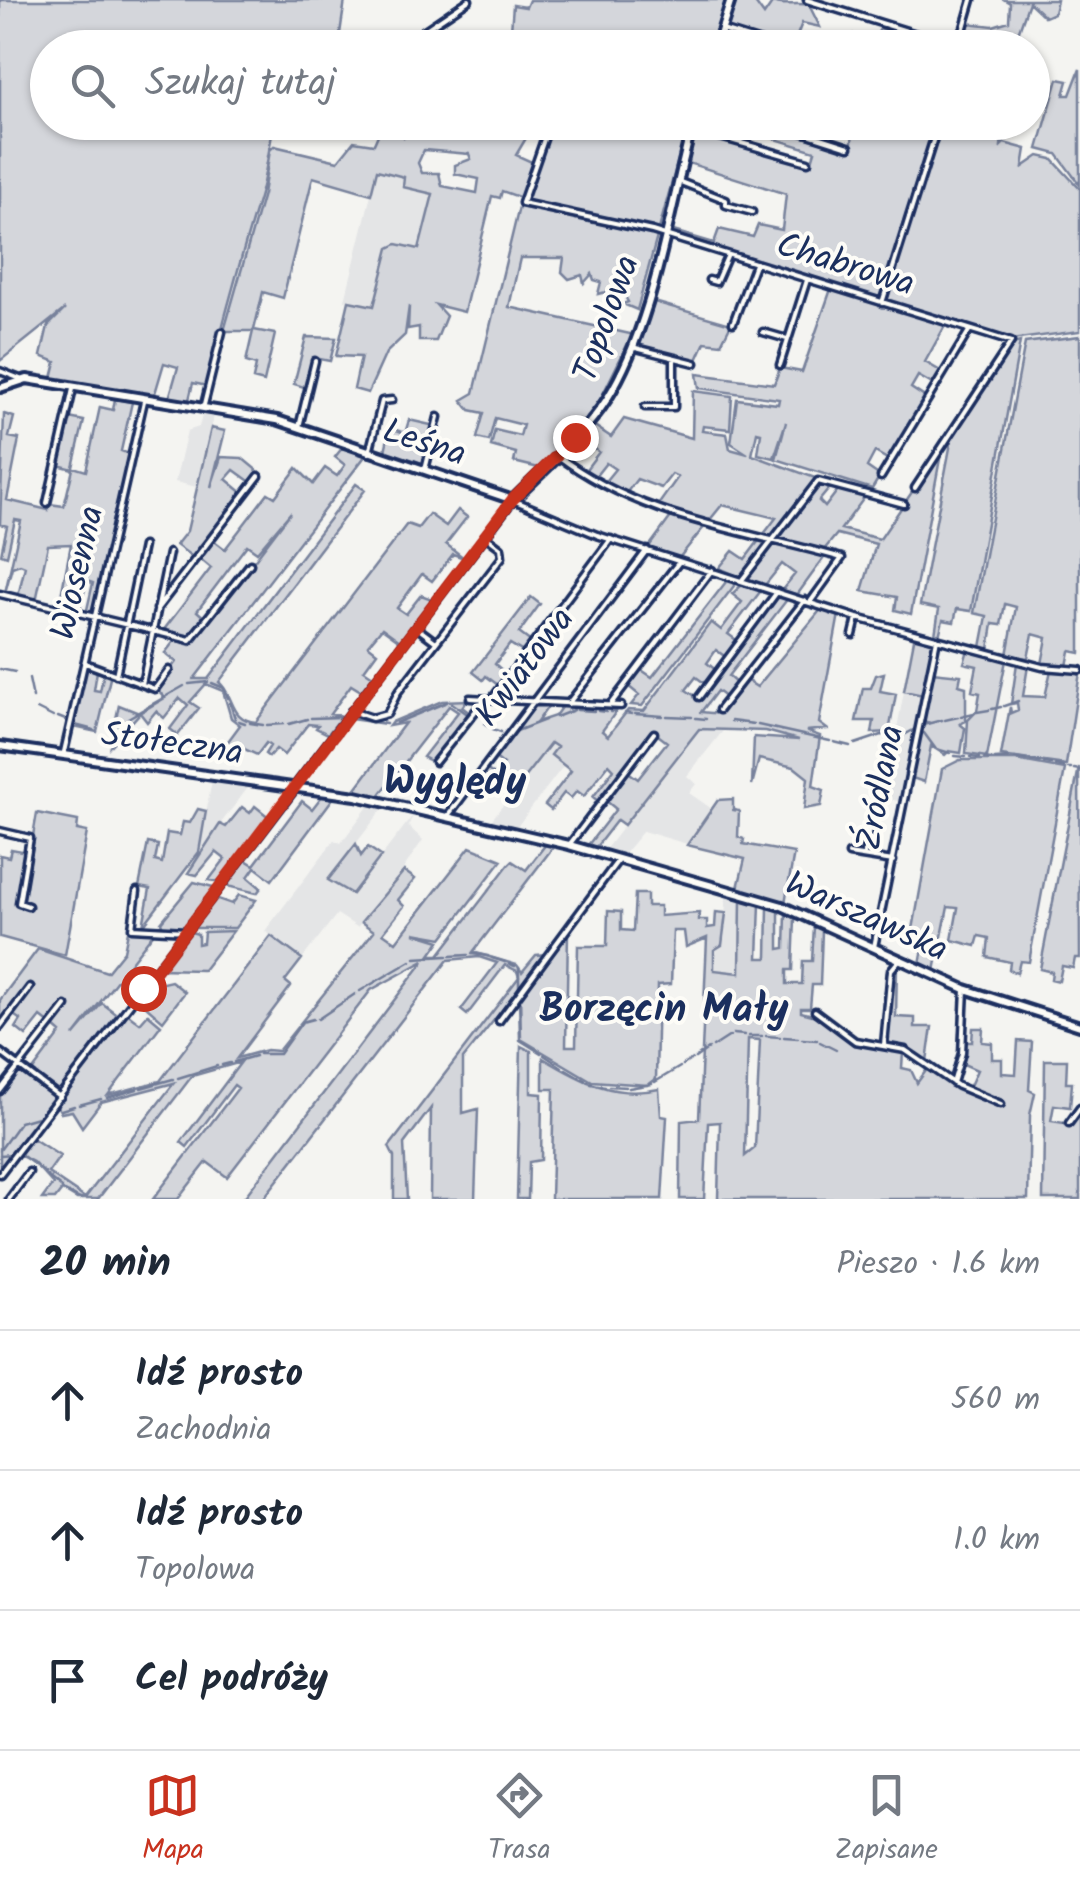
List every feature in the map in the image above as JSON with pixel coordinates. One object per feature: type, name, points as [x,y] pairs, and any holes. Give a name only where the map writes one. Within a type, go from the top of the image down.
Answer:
[{"type":"main road","points":[[721,30],[732,0]]},
{"type":"main road","name":"Topolowa","points":[[512,500],[606,400],[632,347],[688,140]]},
{"type":"main road","name":"Leśna","points":[[0,388],[23,380],[271,418],[512,500]]},
{"type":"main road","name":"Stołeczna","points":[[0,746],[295,787],[447,817],[629,862]]},
{"type":"main road","name":"Warszawska","points":[[629,862],[782,906],[966,989],[1080,1026]]},
{"type":"street","points":[[425,30],[470,0]]},
{"type":"street","points":[[807,0],[903,30]]},
{"type":"street","points":[[963,30],[972,0]]},
{"type":"street","name":"Chabrowa","points":[[543,140],[520,202],[664,236],[1011,342],[915,488]]},
{"type":"street","points":[[737,140],[808,162]]},
{"type":"street","points":[[828,140],[850,147]]},
{"type":"street","points":[[882,302],[932,140]]},
{"type":"street","points":[[678,180],[752,212]]},
{"type":"street","points":[[709,280],[716,282],[728,256]]},
{"type":"street","points":[[733,323],[755,264]]},
{"type":"street","points":[[780,365],[807,280]]},
{"type":"street","points":[[881,477],[970,331]]},
{"type":"street","points":[[203,409],[222,332]]},
{"type":"street","points":[[763,332],[788,339]]},
{"type":"street","points":[[632,347],[695,364]]},
{"type":"street","points":[[645,407],[674,408],[674,360]]},
{"type":"street","points":[[299,428],[316,361]]},
{"type":"street","points":[[0,371],[23,380]]},
{"type":"street","points":[[47,503],[73,388]]},
{"type":"street","points":[[369,453],[382,401],[392,400]]},
{"type":"street","name":"Wiosenna","points":[[64,755],[144,401]]},
{"type":"street","points":[[425,470],[438,417]]},
{"type":"street","points":[[557,455],[591,480],[632,502],[842,559],[719,710]]},
{"type":"street","points":[[157,609],[259,476]]},
{"type":"street","points":[[742,580],[821,480],[904,504]]},
{"type":"street","name":"Topolowa","points":[[0,1174],[512,500]]},
{"type":"street","name":"Leśna","points":[[512,500],[611,539],[857,618],[1042,667],[1080,670]]},
{"type":"street","points":[[352,711],[372,718],[385,717],[436,642],[502,558],[501,548],[485,536]]},
{"type":"street","points":[[492,699],[611,539]]},
{"type":"street","points":[[116,674],[144,546]]},
{"type":"street","name":"Kwiatowa","points":[[447,817],[647,550]]},
{"type":"street","points":[[142,684],[169,552]]},
{"type":"street","points":[[568,704],[680,560]]},
{"type":"street","points":[[0,594],[94,619],[194,638],[250,564]]},
{"type":"street","points":[[610,705],[712,570]]},
{"type":"street","points":[[699,697],[777,591]]},
{"type":"street","points":[[853,635],[857,618]]},
{"type":"street","points":[[415,626],[436,642]]},
{"type":"street","name":"Źródlana","points":[[874,948],[937,638]]},
{"type":"street","points":[[84,664],[155,689],[169,670]]},
{"type":"street","points":[[470,698],[622,706]]},
{"type":"street","points":[[435,762],[485,698]]},
{"type":"street","points":[[569,845],[654,734]]},
{"type":"street","points":[[864,856],[870,824]]},
{"type":"street","points":[[0,831],[30,838],[20,903],[28,906]]},
{"type":"street","points":[[849,854],[893,861]]},
{"type":"street","points":[[499,1021],[620,859]]},
{"type":"street","points":[[137,890],[131,927],[186,931]]},
{"type":"street","points":[[884,1045],[893,966],[888,954]]},
{"type":"street","points":[[893,966],[900,959]]},
{"type":"street","points":[[0,1026],[30,986]]},
{"type":"street","points":[[953,1083],[962,1053],[966,989]]},
{"type":"street","points":[[0,1091],[66,1006]]},
{"type":"street","points":[[815,1012],[855,1042],[912,1053],[953,1083],[1000,1104]]},
{"type":"street","points":[[0,1052],[60,1097]]},
{"type":"street","points":[[1069,1123],[1080,1108]]},
{"type":"street","points":[[9,1199],[29,1172]]},
{"type":"shaded area","points":[[0,0],[345,0],[341,30],[30,30],[30,140],[272,140],[262,189],[207,386],[193,383],[188,404],[168,402],[178,367],[164,363],[153,400],[51,382],[56,362],[41,356],[48,326],[65,309],[0,361]]},
{"type":"shaded area","points":[[529,0],[753,0],[764,15],[773,2],[809,5],[820,27],[802,23],[799,30],[511,30],[513,5],[526,7]]},
{"type":"shaded area","points":[[1005,0],[1057,0],[1054,13],[1045,17],[1029,2],[1019,30],[966,30],[968,23],[993,26],[1009,21],[1010,3]]},
{"type":"shaded area","points":[[1080,69],[1080,185],[1057,154],[1038,149],[1041,140],[1050,140],[1050,107],[1058,79],[1068,81],[1064,95],[1070,95]]},
{"type":"shaded area","points":[[376,140],[525,140],[516,155],[536,164],[544,140],[683,140],[637,310],[623,304],[628,302],[619,285],[618,289],[598,294],[601,282],[594,280],[592,274],[584,283],[582,275],[569,279],[562,272],[564,258],[520,258],[509,307],[639,336],[651,301],[731,324],[721,344],[705,342],[697,360],[667,357],[628,343],[596,408],[539,468],[514,462],[516,453],[491,446],[495,430],[520,436],[523,425],[495,418],[489,441],[477,438],[484,413],[470,410],[462,400],[474,393],[519,207],[534,210],[533,202],[502,191],[500,198],[492,196],[464,312],[436,305],[446,316],[436,341],[419,341],[419,327],[408,329],[409,306],[405,335],[386,353],[368,393],[354,389],[361,357],[336,356],[349,301],[374,306],[389,248],[397,244],[419,249],[433,194],[403,187],[404,177],[377,170],[371,194],[313,177],[283,298],[263,292],[254,330],[275,334],[264,382],[253,379],[256,365],[246,362],[253,331],[224,331],[263,194],[270,150],[274,146],[338,161],[354,141],[374,144]],"holes":[[[424,150],[469,154],[471,159],[455,165],[455,174],[479,179],[477,193],[442,186],[439,173],[422,173],[418,163]]]},
{"type":"shaded area","points":[[694,140],[727,140],[811,164],[815,151],[779,140],[815,140],[851,151],[852,140],[1002,140],[1001,146],[1004,143],[1026,149],[1023,167],[1039,156],[1052,159],[1080,189],[1080,331],[1011,340],[885,302],[883,295],[876,299],[668,235],[670,230],[714,243],[719,229],[753,237],[758,225],[782,230],[786,194],[688,163]]},
{"type":"shaded area","points":[[377,170],[405,177],[403,187],[433,193],[418,250],[397,245],[389,248],[374,307],[345,300]]},
{"type":"shaded area","points":[[831,289],[946,324],[925,362],[942,372],[934,385],[918,376],[911,388],[926,398],[889,460],[875,452],[867,467],[880,476],[872,489],[776,459],[786,422],[774,458],[758,454],[761,433],[757,432],[752,455],[818,479],[742,578],[719,568],[733,551],[745,559],[776,518],[722,505],[679,558],[648,548],[673,514],[656,508],[678,477],[672,474],[661,488],[637,479],[624,496],[602,485],[615,469],[606,463],[594,478],[584,472],[599,452],[581,439],[593,425],[611,437],[624,419],[692,438],[693,391],[732,396],[730,429],[703,426],[702,431],[727,434],[730,449],[748,454],[731,443],[737,399],[778,404],[779,399],[699,388],[697,374],[774,384],[780,368],[802,372]]},
{"type":"shaded area","points":[[1080,336],[1080,653],[1070,651],[1067,666],[1042,664],[1047,638],[1033,634],[1028,658],[1007,655],[1016,607],[1005,604],[1001,625],[993,624],[989,649],[981,647],[987,616],[974,613],[1025,343]]},
{"type":"shaded area","points":[[306,337],[336,338],[330,361],[314,358],[307,388],[294,384]]},
{"type":"shaded area","points":[[1020,342],[971,611],[957,609],[954,622],[943,620],[939,636],[935,635],[939,609],[920,605],[953,432],[995,367],[1013,344]]},
{"type":"shaded area","points":[[115,399],[132,402],[121,451],[129,454],[93,614],[86,614],[93,583],[87,581],[79,612],[75,611],[83,576],[76,574],[64,608],[59,606],[71,544],[48,545],[36,601],[18,596],[25,566],[20,564],[12,567],[5,593],[21,521],[15,520],[7,556],[1,554],[7,526],[0,524],[4,414],[14,417],[9,437],[19,439],[7,500],[48,510],[49,504],[64,506],[73,469],[58,465],[69,418],[84,421],[73,467],[86,471],[100,407],[113,410]]},
{"type":"shaded area","points":[[203,412],[214,413],[197,487],[175,482],[187,431],[199,427]]},
{"type":"shaded area","points":[[392,420],[393,429],[405,433],[409,420],[435,426],[425,466],[372,450],[375,438],[375,448],[385,451]]},
{"type":"shaded area","points":[[211,428],[225,431],[211,487],[221,457],[242,458],[259,472],[252,483],[234,470],[226,479],[244,494],[194,558],[176,545],[187,531]]},
{"type":"shaded area","points":[[343,447],[366,455],[194,679],[208,679],[356,484],[365,490],[219,682],[237,712],[247,720],[256,722],[407,524],[418,528],[429,514],[446,526],[458,510],[467,517],[446,544],[464,558],[453,554],[432,581],[422,574],[397,608],[406,614],[421,595],[432,599],[400,641],[382,628],[368,645],[377,652],[364,670],[373,676],[361,691],[351,685],[330,714],[342,716],[328,734],[316,728],[318,725],[308,724],[284,755],[276,749],[269,757],[265,754],[270,746],[266,743],[257,755],[236,745],[233,749],[226,744],[240,725],[231,718],[223,691],[206,684],[190,702],[199,708],[178,735],[170,729],[188,705],[180,698],[164,718],[156,711],[147,722],[140,713],[110,746],[119,705],[139,713],[165,698],[156,688],[176,662],[165,653],[175,640],[190,645],[291,512],[257,552],[247,545],[197,611],[206,619],[192,637],[163,631],[211,568],[199,558],[213,540],[225,549],[268,493],[275,497],[297,468],[313,484],[325,468],[337,476],[345,465],[335,457]]},
{"type":"shaded area","points":[[942,448],[911,614],[895,610],[897,597],[862,591],[876,544],[837,534],[823,551],[777,540],[824,481],[833,484],[819,501],[825,507],[841,486],[867,494],[841,529],[880,539]]},
{"type":"shaded area","points":[[777,544],[826,555],[797,595],[782,590],[795,574],[782,564],[765,585],[747,579],[770,546]]},
{"type":"shaded area","points":[[729,578],[737,582],[642,706],[631,705],[639,695],[628,686],[640,669],[652,677]]},
{"type":"shaded area","points":[[744,583],[763,588],[728,634],[739,642],[727,658],[716,650],[707,663],[717,671],[707,685],[696,677],[686,690],[700,699],[780,594],[789,597],[728,676],[737,684],[726,698],[717,691],[701,712],[721,714],[746,680],[757,687],[823,607],[839,614],[819,723],[827,729],[806,731],[820,736],[813,786],[824,790],[821,806],[804,809],[808,778],[794,767],[759,759],[752,785],[754,737],[799,740],[766,731],[699,729],[624,825],[617,820],[596,847],[588,845],[616,809],[605,800],[627,771],[638,779],[667,742],[654,732],[599,802],[593,797],[614,769],[609,764],[584,796],[577,791],[571,798],[564,793],[551,810],[545,805],[571,771],[551,755],[557,747],[551,743],[513,792],[493,778],[485,787],[475,779],[484,767],[494,775],[503,764],[493,756],[533,704],[549,705],[537,722],[555,716],[562,706],[618,709],[602,731],[608,736],[628,710],[644,711],[711,622],[721,630],[742,602],[732,594]]},
{"type":"shaded area","points":[[531,597],[540,604],[519,633],[531,642],[523,652],[510,644],[495,664],[506,674],[498,685],[486,676],[483,680],[473,672]]},
{"type":"shaded area","points":[[915,634],[933,643],[923,695],[904,691]]},
{"type":"shaded area","points":[[968,650],[1006,660],[987,757],[966,754],[968,720],[977,711],[980,693],[972,691],[977,666],[964,663]]},
{"type":"shaded area","points":[[1017,663],[1028,666],[1023,696],[1045,697],[1051,670],[1080,672],[1066,765],[1001,756],[1010,707],[1011,713],[1018,710],[1017,703],[1011,704]]},
{"type":"shaded area","points":[[86,668],[97,671],[94,690],[100,691],[104,672],[111,674],[97,732],[74,727]]},
{"type":"shaded area","points":[[932,672],[961,675],[959,685],[966,687],[966,721],[960,724],[965,728],[961,753],[949,751],[945,755],[931,746],[924,782],[912,778],[922,725],[927,722],[922,721]]},
{"type":"shaded area","points":[[884,673],[880,691],[896,694],[889,732],[872,733],[874,721],[856,721],[863,688],[871,688],[876,675]]},
{"type":"shaded area","points":[[904,691],[923,695],[903,802],[884,798]]},
{"type":"shaded area","points":[[467,700],[462,707],[470,713],[431,761],[423,757],[458,712],[449,706],[378,797],[354,791],[405,723],[389,726],[392,722],[442,701]]},
{"type":"shaded area","points":[[726,727],[687,776],[696,784],[689,793],[712,809],[687,844],[643,831],[623,855],[605,850],[699,728]]},
{"type":"shaded area","points":[[551,742],[557,747],[551,756],[564,765],[516,828],[490,822]]},
{"type":"shaded area","points":[[960,760],[1016,760],[1065,769],[1029,962],[1020,961],[1017,973],[1009,970],[1010,962],[987,957],[989,938],[979,936],[976,946],[952,940],[958,908],[948,907],[935,971],[920,964],[925,938],[912,935],[942,769]]},
{"type":"shaded area","points":[[1079,767],[1080,958],[1075,958],[1073,968],[1062,966],[1059,981],[1051,979],[1052,972],[1040,969]]},
{"type":"shaded area","points":[[212,780],[250,785],[199,852]]},
{"type":"shaded area","points":[[322,796],[334,797],[272,880],[255,867],[248,877],[261,888],[257,893],[227,886],[244,859],[254,865],[302,801],[312,809]]},
{"type":"shaded area","points":[[733,799],[733,810],[739,811],[738,837],[744,839],[743,844],[794,853],[785,903],[738,888],[745,859],[687,845],[718,800]]},
{"type":"shaded area","points":[[370,804],[384,807],[328,880],[352,894],[414,814],[408,826],[423,840],[377,907],[357,927],[337,914],[302,959],[265,931],[334,840],[341,843]]},
{"type":"shaded area","points":[[255,806],[270,818],[221,882],[209,880],[225,859],[216,852],[197,875],[188,873],[220,824],[226,827],[242,807],[250,813]]},
{"type":"shaded area","points":[[198,809],[206,811],[199,852],[143,926],[150,889],[139,887],[148,843],[158,845],[155,861],[162,863],[167,833],[180,835],[183,822],[190,823]]},
{"type":"shaded area","points":[[37,813],[78,821],[77,830],[87,832],[65,955],[0,937],[0,855],[9,857],[11,849],[27,852],[16,903],[28,907],[22,899]]},
{"type":"shaded area","points":[[356,844],[361,856],[368,847],[381,856],[352,894],[328,880]]},
{"type":"shaded area","points":[[546,844],[554,846],[473,952],[517,965],[522,972],[536,955],[547,954],[463,1059],[463,1113],[478,1109],[475,1199],[430,1199],[431,1108],[404,1144],[407,1199],[394,1199],[394,1157],[389,1147],[519,977],[517,971],[505,965],[467,1015],[461,1010],[497,963],[479,957],[448,960],[263,1199],[243,1199],[424,961],[371,990],[227,1177],[207,1162],[178,1199],[153,1199],[238,1088],[234,1085],[187,1147],[181,1142],[241,1062],[192,1076],[98,1199],[77,1199],[62,1190],[55,1199],[42,1199],[53,1184],[33,1162],[19,1155],[32,1138],[60,1156],[48,1173],[85,1198],[174,1083],[101,1102],[82,1127],[72,1111],[61,1113],[57,1105],[127,1013],[140,1023],[148,1014],[161,1025],[108,1095],[160,1081],[271,936],[302,959],[285,981],[291,986],[237,1058],[266,1050],[278,1051],[374,931],[361,922],[404,871],[415,879],[398,900],[404,906],[383,933],[396,942],[470,847],[502,860],[442,938],[414,933],[440,941],[430,955],[439,955],[509,864],[512,861],[526,870]]},
{"type":"shaded area","points":[[194,882],[217,888],[186,929],[163,928],[161,922]]},
{"type":"shaded area","points":[[635,894],[647,894],[647,906],[660,906],[660,916],[699,913],[699,920],[707,920],[707,928],[715,927],[716,912],[726,913],[722,945],[714,950],[714,970],[740,973],[741,898],[760,903],[758,958],[767,958],[768,907],[779,911],[779,949],[785,948],[786,914],[795,918],[793,970],[787,970],[787,984],[802,984],[803,961],[812,961],[814,926],[822,930],[820,985],[812,985],[810,1008],[801,1008],[801,1012],[824,1018],[853,1043],[903,1052],[902,1068],[911,1070],[917,1083],[928,1068],[953,1086],[1000,1107],[1000,1102],[969,1088],[977,1070],[961,1063],[964,1042],[972,1042],[973,1028],[983,1028],[982,1042],[992,1043],[992,1059],[1002,1059],[1002,1073],[1016,1074],[1018,1041],[1032,1042],[1029,1090],[1035,1093],[1030,1115],[1028,1199],[718,1199],[720,1122],[708,1123],[704,1199],[680,1199],[681,1121],[699,1119],[707,938],[686,947],[684,931],[673,931],[671,984],[658,985],[656,1079],[648,1085],[592,1081],[521,1039],[520,993],[568,931],[566,1046],[576,1046],[578,946],[607,946],[608,911],[621,912],[621,930],[633,931]],"holes":[[[748,1039],[760,1040],[755,1148],[745,1156]]]},
{"type":"shaded area","points":[[726,894],[741,898],[740,974],[713,970],[714,950],[725,937]]},
{"type":"shaded area","points":[[239,895],[256,900],[235,928],[194,928],[215,898],[232,904]]},
{"type":"shaded area","points":[[128,931],[155,931],[74,1036],[102,1003],[119,1016],[57,1092],[31,1073],[61,1033],[53,1026],[68,1005],[50,1024],[41,1017],[26,1036],[16,1028],[21,1020],[12,1014],[34,986],[29,984],[0,1023],[0,1000],[38,949],[107,972],[124,951]]},
{"type":"shaded area","points":[[187,931],[198,934],[198,944],[203,943],[204,932],[233,931],[203,970],[158,969]]},
{"type":"shaded area","points":[[897,964],[896,1017],[915,1018],[915,1027],[932,1027],[927,1061],[887,1041],[892,974]]},
{"type":"shaded area","points":[[171,981],[185,992],[163,1021],[138,999],[145,987]]},
{"type":"shaded area","points":[[521,1046],[531,1051],[531,1093],[542,1094],[541,1160],[529,1162],[528,1199],[517,1199]]},
{"type":"shaded area","points":[[543,1058],[598,1086],[627,1092],[659,1089],[661,1116],[667,1117],[662,1199],[551,1199],[554,1089],[543,1089]]},
{"type":"shaded area","points":[[1045,1060],[1067,1060],[1066,1083],[1072,1083],[1070,1107],[1054,1105],[1051,1121],[1070,1124],[1080,1112],[1080,1199],[1043,1199]]},
{"type":"shaded area","points":[[18,1071],[57,1099],[0,1173],[0,1095]]},
{"type":"waterway","points":[[0,669],[15,672]]},
{"type":"waterway","points":[[29,679],[33,698]]},
{"type":"waterway","points":[[189,684],[208,682]]},
{"type":"waterway","points":[[212,683],[224,688],[228,698]]},
{"type":"waterway","points":[[128,718],[184,686]]},
{"type":"waterway","points":[[1004,706],[1018,701]]},
{"type":"waterway","points":[[396,723],[447,702]]},
{"type":"waterway","points":[[230,703],[235,718]]},
{"type":"waterway","points":[[452,703],[466,713]]},
{"type":"waterway","points":[[992,709],[1001,707]]},
{"type":"waterway","points":[[37,709],[53,717]]},
{"type":"waterway","points":[[556,717],[574,710]]},
{"type":"waterway","points":[[577,710],[594,711]]},
{"type":"waterway","points":[[977,712],[989,710]]},
{"type":"waterway","points":[[598,711],[606,712]]},
{"type":"waterway","points":[[610,712],[615,712]]},
{"type":"waterway","points":[[625,713],[632,714]]},
{"type":"waterway","points":[[961,716],[974,713]]},
{"type":"waterway","points":[[635,714],[663,716]]},
{"type":"waterway","points":[[667,716],[692,717]]},
{"type":"waterway","points":[[58,717],[68,721]]},
{"type":"waterway","points":[[311,718],[342,717]]},
{"type":"waterway","points":[[945,720],[958,717]]},
{"type":"waterway","points":[[696,718],[706,719]]},
{"type":"waterway","points":[[289,724],[307,719]]},
{"type":"waterway","points":[[351,719],[386,724]]},
{"type":"waterway","points":[[514,732],[545,720]]},
{"type":"waterway","points":[[923,725],[942,720]]},
{"type":"waterway","points":[[114,727],[123,721]]},
{"type":"waterway","points":[[239,721],[245,723]]},
{"type":"waterway","points":[[731,721],[754,724]]},
{"type":"waterway","points":[[250,723],[263,725]]},
{"type":"waterway","points":[[267,725],[284,724]]},
{"type":"waterway","points":[[485,724],[489,726]]},
{"type":"waterway","points":[[75,725],[94,730]]},
{"type":"waterway","points":[[758,725],[830,741]]},
{"type":"waterway","points":[[493,729],[501,732]]},
{"type":"waterway","points":[[906,734],[915,729]]},
{"type":"waterway","points":[[924,733],[935,748]]},
{"type":"waterway","points":[[855,744],[885,734]]},
{"type":"waterway","points":[[891,734],[902,734]]},
{"type":"waterway","points":[[834,742],[850,746]]},
{"type":"waterway","points":[[940,750],[950,753]]},
{"type":"waterway","points":[[955,756],[966,757]]},
{"type":"waterway","points":[[970,757],[979,758]]},
{"type":"waterway","points":[[984,758],[991,759]]},
{"type":"waterway","points":[[995,759],[1009,758]]},
{"type":"waterway","points":[[1015,758],[1026,760]]},
{"type":"waterway","points":[[1031,761],[1040,762]]},
{"type":"waterway","points":[[1044,763],[1051,764]]},
{"type":"waterway","points":[[1055,765],[1064,767]]},
{"type":"waterway","points":[[1074,769],[1080,770]]},
{"type":"waterway","points":[[472,954],[488,956]]},
{"type":"waterway","points":[[450,956],[468,955]]},
{"type":"waterway","points":[[415,958],[447,956]]},
{"type":"waterway","points":[[492,958],[505,962]]},
{"type":"waterway","points":[[360,991],[411,961]]},
{"type":"waterway","points":[[509,964],[515,966]]},
{"type":"waterway","points":[[519,968],[519,987]]},
{"type":"waterway","points":[[318,1019],[355,994]]},
{"type":"waterway","points":[[519,996],[520,1040],[541,1053]]},
{"type":"waterway","points":[[259,1054],[279,1054],[302,1022],[313,1019]]},
{"type":"waterway","points":[[733,1034],[745,1035]]},
{"type":"waterway","points":[[713,1047],[730,1036]]},
{"type":"waterway","points":[[749,1036],[762,1036]]},
{"type":"waterway","points":[[766,1036],[780,1037]]},
{"type":"waterway","points":[[784,1037],[798,1038]]},
{"type":"waterway","points":[[802,1039],[817,1040]]},
{"type":"waterway","points":[[820,1042],[836,1050]]},
{"type":"waterway","points":[[695,1058],[709,1048]]},
{"type":"waterway","points":[[544,1055],[562,1067]]},
{"type":"waterway","points":[[234,1062],[255,1056]]},
{"type":"waterway","points":[[683,1065],[692,1059]]},
{"type":"waterway","points":[[222,1065],[230,1063]]},
{"type":"waterway","points":[[178,1078],[217,1066]]},
{"type":"waterway","points":[[655,1082],[680,1067]]},
{"type":"waterway","points":[[566,1069],[588,1082]]},
{"type":"waterway","points":[[141,1088],[173,1079]]},
{"type":"waterway","points":[[591,1084],[605,1086]]},
{"type":"waterway","points":[[629,1088],[652,1084]]},
{"type":"waterway","points":[[609,1086],[626,1087]]},
{"type":"waterway","points":[[107,1098],[137,1089]]},
{"type":"waterway","points":[[79,1105],[101,1099]]},
{"type":"waterway","points":[[61,1110],[74,1106]]},
{"type":"waterway","points":[[0,1150],[20,1122],[41,1116]]},
{"type":"waterway","points":[[19,1153],[45,1173]]},
{"type":"waterway","points":[[0,1155],[13,1154]]},
{"type":"waterway","points":[[47,1176],[62,1188]]},
{"type":"waterway","points":[[65,1191],[80,1199]]},
{"type":"district","name":"Wyględy","points":[[455,783]]},
{"type":"district","name":"Borzęcin Mały","points":[[664,1010]]},
{"type":"route","points":[[143,988],[512,500],[575,437]]}]
